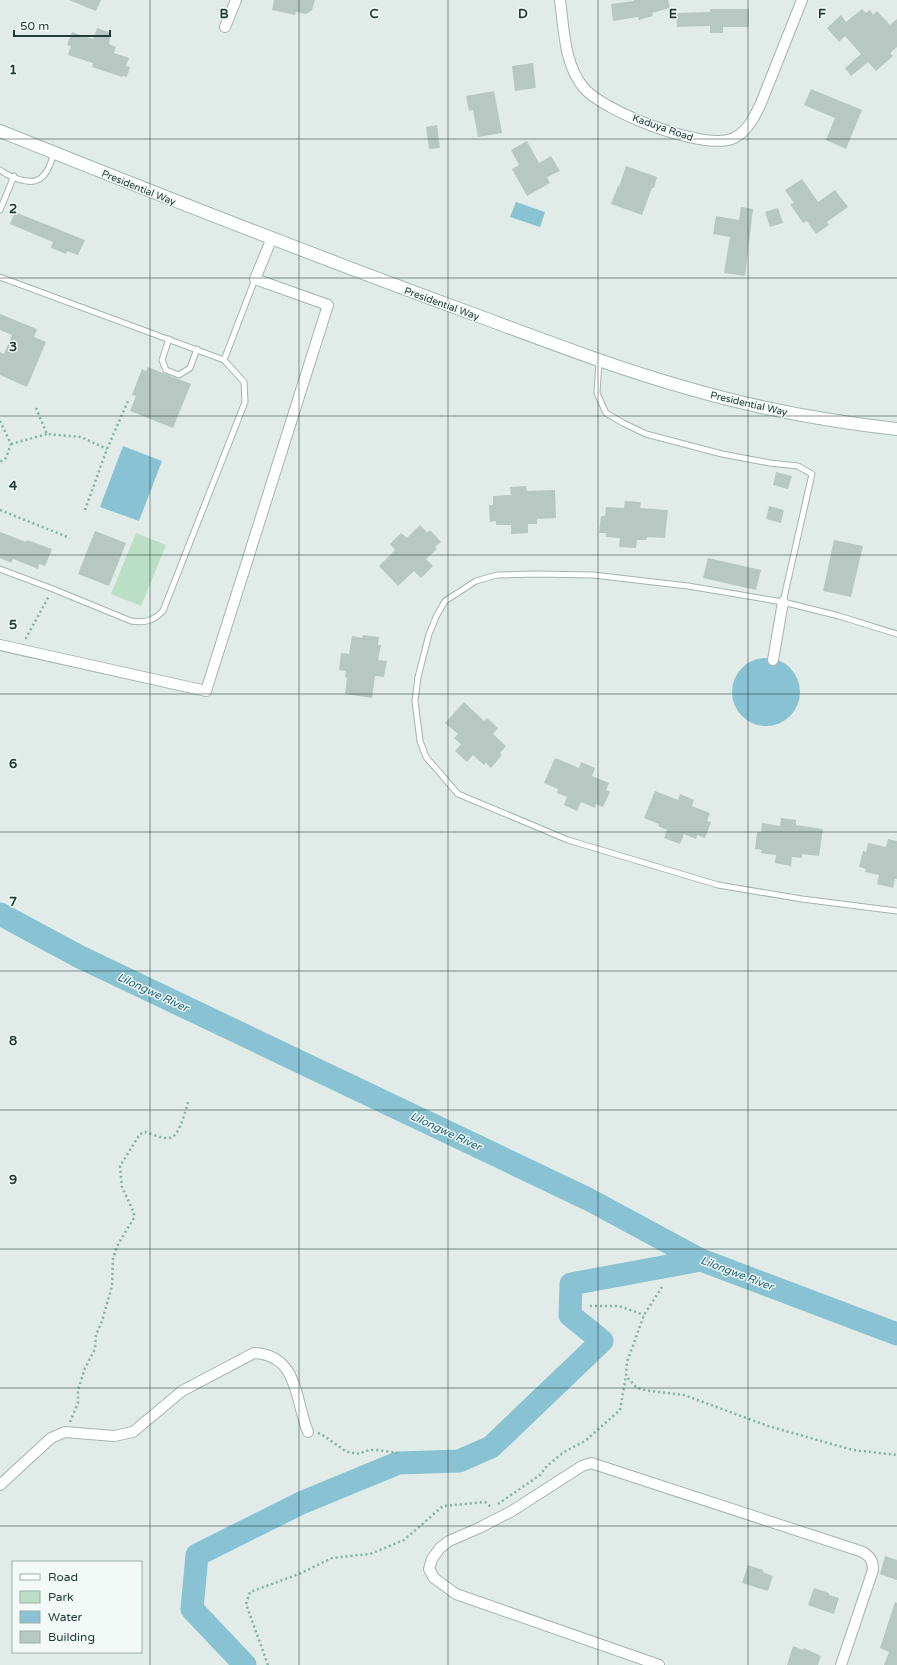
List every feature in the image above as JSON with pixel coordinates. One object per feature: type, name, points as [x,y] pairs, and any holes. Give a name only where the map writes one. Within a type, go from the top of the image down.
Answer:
[{"type":"main road","name":"Presidential Way","points":[[0,132],[336,264],[599,360],[688,389],[785,412],[857,425],[897,429]]},
{"type":"street","points":[[225,27],[236,0]]},
{"type":"street","name":"Kaduya Road","points":[[560,0],[571,67],[584,88],[608,105],[675,134],[708,141],[723,141],[734,138],[744,131],[753,119],[761,103],[802,0]]},
{"type":"street","points":[[0,645],[206,691],[328,305],[255,279],[272,238]]},
{"type":"street","points":[[774,660],[783,602]]},
{"type":"street","points":[[0,1485],[51,1438],[64,1432],[114,1436],[133,1432],[182,1391],[254,1353],[265,1353],[279,1361],[290,1374],[297,1390],[308,1432]]},
{"type":"street","points":[[659,1665],[456,1594],[434,1578],[429,1569],[432,1559],[440,1548],[449,1541],[480,1528],[512,1511],[582,1466],[591,1463],[863,1552],[870,1557],[873,1563],[873,1570],[841,1665]]},
{"type":"lane","points":[[0,170],[25,181],[31,182],[38,180],[43,177],[47,171],[54,153]]},
{"type":"lane","points":[[0,210],[14,176]]},
{"type":"lane","points":[[0,277],[224,360],[244,382],[245,402],[163,611],[154,619],[144,623],[132,621],[0,569]]},
{"type":"lane","points":[[224,360],[255,279]]},
{"type":"lane","points":[[169,339],[162,360],[166,370],[179,375],[190,368],[197,349]]},
{"type":"lane","points":[[599,360],[597,394],[606,413],[623,423],[646,434],[714,452],[770,464],[798,466],[812,474],[783,602]]},
{"type":"lane","points":[[897,634],[839,616],[783,602],[688,586],[593,575],[497,575],[476,581],[445,601],[429,634],[418,677],[416,701],[420,741],[426,757],[458,794],[568,840],[718,885],[802,899],[897,911]]},
{"type":"path","points":[[85,510],[107,449],[128,400]]},
{"type":"path","points":[[36,408],[47,434]]},
{"type":"path","points":[[0,422],[11,444],[6,458],[0,462]]},
{"type":"path","points":[[11,444],[47,434],[81,437],[107,449]]},
{"type":"path","points":[[0,510],[70,538]]},
{"type":"path","points":[[20,637],[26,638],[54,589]]},
{"type":"path","points":[[64,1432],[74,1415],[84,1368],[95,1349],[96,1335],[102,1321],[112,1286],[113,1259],[118,1246],[134,1218],[134,1212],[122,1187],[120,1166],[140,1134],[145,1132],[168,1139],[174,1137],[178,1132],[189,1100]]},
{"type":"path","points":[[268,1665],[246,1604],[250,1592],[299,1574],[332,1558],[370,1554],[404,1540],[443,1506],[485,1502],[492,1509],[540,1475],[547,1466],[564,1452],[585,1441],[620,1410],[627,1362],[644,1315],[662,1287]]},
{"type":"path","points":[[590,1306],[619,1306],[644,1315]]},
{"type":"path","points":[[626,1376],[637,1388],[684,1395],[768,1426],[852,1450],[897,1455]]},
{"type":"path","points":[[308,1432],[321,1434],[347,1452],[360,1454],[366,1450],[373,1450],[399,1453]]},
{"type":"green space","points":[[136,533],[166,545],[141,606],[111,594]]},
{"type":"water","points":[[516,202],[545,212],[540,227],[510,217]]},
{"type":"water","points":[[123,446],[162,461],[139,521],[100,507]]},
{"type":"water","points":[[766,658],[779,661],[790,668],[797,679],[800,692],[797,705],[790,716],[779,723],[766,726],[753,723],[742,716],[735,705],[732,692],[735,679],[742,668],[753,661]]},
{"type":"building","points":[[69,0],[101,0],[96,11]]},
{"type":"building","points":[[274,0],[315,0],[312,10],[306,14],[296,12],[295,15],[272,10]]},
{"type":"building","points":[[634,0],[668,0],[670,8],[652,13],[653,16],[639,20],[638,17],[613,21],[611,4]]},
{"type":"building","points":[[710,9],[749,9],[749,27],[723,27],[723,33],[710,33],[710,26],[677,27],[676,13],[710,12]]},
{"type":"building","points":[[862,9],[866,13],[870,10],[873,15],[877,11],[890,25],[897,19],[897,47],[890,53],[893,56],[876,71],[868,62],[851,76],[845,68],[861,54],[845,36],[839,42],[827,28],[841,15],[846,22]]},
{"type":"building","points":[[97,28],[111,33],[109,44],[116,47],[114,53],[129,58],[126,66],[130,67],[127,77],[122,77],[92,67],[93,63],[68,55],[71,46],[67,45],[72,32],[93,39]]},
{"type":"building","points":[[533,63],[536,88],[515,91],[512,66]]},
{"type":"building","points":[[811,89],[862,110],[846,149],[826,140],[835,118],[804,105]]},
{"type":"building","points":[[494,91],[502,133],[478,137],[473,110],[469,111],[466,96]]},
{"type":"building","points":[[437,125],[440,148],[429,149],[426,127]]},
{"type":"building","points":[[527,141],[539,163],[551,156],[560,171],[547,177],[550,183],[527,196],[512,169],[519,165],[511,150]]},
{"type":"building","points":[[626,166],[657,177],[654,188],[652,188],[642,215],[611,204]]},
{"type":"building","points":[[802,179],[818,202],[835,190],[848,207],[827,222],[829,225],[816,234],[807,221],[803,223],[790,204],[794,203],[785,190]]},
{"type":"building","points":[[741,207],[753,209],[745,276],[724,273],[730,237],[713,234],[716,216],[739,220]]},
{"type":"building","points":[[778,208],[783,223],[770,227],[765,212]]},
{"type":"building","points":[[15,212],[85,240],[78,255],[67,251],[66,254],[51,248],[53,242],[10,224]]},
{"type":"building","points":[[0,314],[37,329],[34,337],[46,342],[27,387],[0,375],[0,352],[4,354],[12,335],[0,330]]},
{"type":"building","points":[[148,367],[191,384],[173,428],[130,411],[136,396],[132,395],[142,369],[146,371]]},
{"type":"building","points":[[776,472],[792,476],[788,489],[773,485]]},
{"type":"building","points":[[526,486],[527,491],[555,490],[556,518],[537,519],[537,524],[528,524],[528,533],[511,534],[511,525],[496,525],[496,521],[490,522],[489,505],[493,505],[493,496],[511,495],[510,487]]},
{"type":"building","points":[[625,501],[641,502],[640,508],[668,510],[665,538],[647,537],[646,540],[637,540],[636,548],[619,547],[620,538],[606,537],[606,533],[599,533],[601,516],[605,516],[606,507],[624,508]]},
{"type":"building","points":[[769,506],[784,510],[781,523],[766,519]]},
{"type":"building","points":[[420,525],[427,532],[430,530],[441,542],[435,547],[437,549],[426,559],[433,566],[421,578],[414,571],[398,586],[379,566],[395,550],[390,544],[401,533],[407,538]]},
{"type":"building","points":[[95,531],[126,543],[109,586],[78,574]]},
{"type":"building","points":[[0,532],[26,542],[27,540],[52,549],[45,566],[39,564],[38,569],[13,559],[11,563],[0,558]]},
{"type":"building","points":[[834,540],[863,546],[851,597],[823,591]]},
{"type":"building","points":[[708,558],[761,570],[756,590],[703,578]]},
{"type":"building","points":[[363,635],[379,637],[378,645],[381,645],[378,660],[387,661],[384,677],[375,676],[372,698],[345,694],[347,678],[345,677],[346,671],[339,670],[341,653],[349,654],[352,636],[362,638]]},
{"type":"building","points":[[464,702],[484,721],[487,718],[498,728],[493,734],[506,746],[500,753],[502,755],[491,768],[486,763],[484,765],[473,755],[467,762],[455,751],[461,744],[454,738],[458,734],[445,723]]},
{"type":"building","points":[[555,758],[579,768],[581,762],[595,768],[592,776],[609,783],[606,790],[610,792],[603,807],[596,804],[595,808],[581,802],[577,811],[564,805],[567,797],[557,793],[558,789],[544,783]]},
{"type":"building","points":[[655,791],[678,800],[680,794],[694,800],[692,806],[710,813],[707,821],[711,822],[705,838],[697,835],[696,839],[684,834],[680,844],[664,838],[667,830],[658,826],[659,824],[644,818]]},
{"type":"building","points":[[781,818],[796,820],[796,825],[823,829],[819,856],[802,854],[802,858],[792,857],[791,866],[775,863],[776,855],[761,853],[762,850],[755,849],[757,832],[761,832],[762,823],[780,826]]},
{"type":"building","points":[[888,839],[897,841],[897,879],[895,879],[893,888],[877,884],[879,875],[865,872],[866,869],[859,867],[863,851],[866,852],[868,843],[886,847]]},
{"type":"building","points":[[885,1556],[897,1560],[897,1580],[880,1574]]},
{"type":"building","points":[[748,1565],[763,1570],[763,1572],[773,1576],[768,1591],[742,1583]]},
{"type":"building","points":[[814,1588],[839,1598],[834,1614],[808,1605]]},
{"type":"building","points":[[895,1602],[897,1603],[897,1665],[884,1665],[889,1652],[880,1648]]},
{"type":"building","points":[[793,1646],[803,1650],[804,1648],[821,1656],[818,1665],[787,1665]]},
{"type":"waterway","name":"Lilongwe River","points":[[0,914],[80,957],[588,1199],[701,1260],[897,1334]]},
{"type":"waterway","points":[[245,1665],[192,1609],[197,1555],[301,1503],[398,1463],[459,1461],[491,1447],[602,1341],[570,1315],[571,1284],[701,1260]]}]
